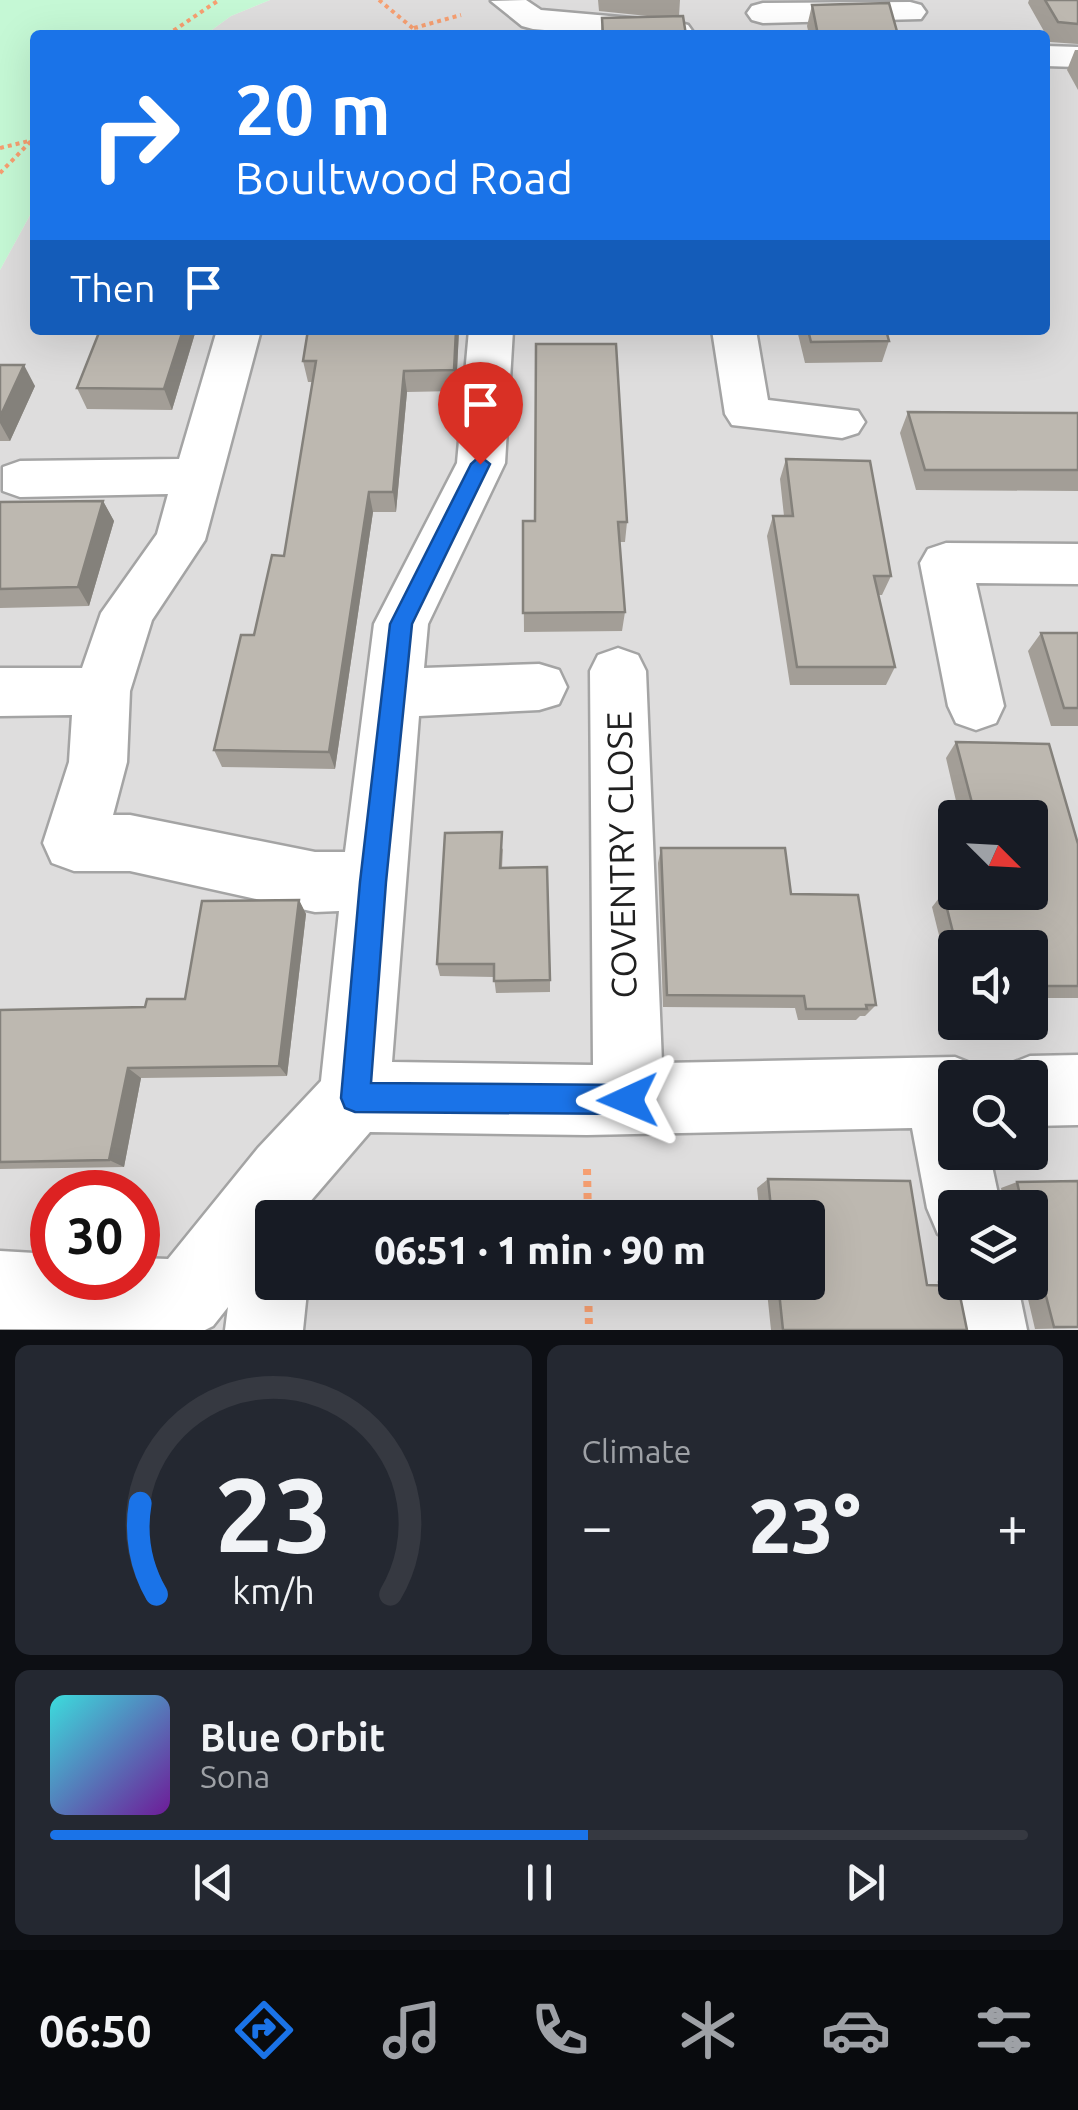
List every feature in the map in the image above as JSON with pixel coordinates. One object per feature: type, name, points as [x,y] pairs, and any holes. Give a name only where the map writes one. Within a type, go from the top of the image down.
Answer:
[{"type":"street","points":[[468,12],[508,0],[533,19],[655,30]]},
{"type":"street","points":[[764,16],[908,6],[933,30]]},
{"type":"street","points":[[1050,56],[1078,57]]},
{"type":"street","points":[[238,335],[180,540],[128,613],[102,690],[98,762],[74,843],[130,843],[315,882],[373,882]]},
{"type":"street","points":[[0,1290],[186,1299],[282,1196],[355,1098],[401,624],[480,464],[490,335]]},
{"type":"street","points":[[737,338],[748,414],[842,422]]},
{"type":"street","points":[[20,480],[198,476]]},
{"type":"street","points":[[976,706],[946,563],[1078,564]]},
{"type":"street","name":"COVENTRY CLOSE","points":[[618,671],[628,1100]]},
{"type":"street","points":[[393,692],[539,688]]},
{"type":"street","points":[[0,692],[102,690]]},
{"type":"street","points":[[1048,1090],[1078,1090]]},
{"type":"street","points":[[355,1098],[628,1100],[938,1092]]},
{"type":"street","points":[[264,1330],[268,1300]]},
{"type":"street","points":[[982,1300],[988,1330]]},
{"type":"path","points":[[174,30],[219,0]]},
{"type":"path","points":[[378,0],[416,30]]},
{"type":"path","points":[[414,28],[468,12]]},
{"type":"path","points":[[0,148],[30,140]]},
{"type":"path","points":[[0,173],[30,143]]},
{"type":"path","points":[[588,1300],[588,1330]]},
{"type":"shaded area","points":[[270,0],[1078,0],[1078,1330],[0,1330],[0,270],[30,215],[30,335],[1050,335],[1050,30],[212,30],[231,16]]},
{"type":"green space","points":[[0,0],[270,0],[231,16],[212,30],[30,30],[30,215],[0,270]]},
{"type":"building","points":[[1045,0],[1078,0],[1078,24],[1058,22]]},
{"type":"building","points":[[889,3],[897,30],[817,30],[812,5]]},
{"type":"building","points":[[683,16],[685,30],[603,30],[602,18]]},
{"type":"building","points":[[98,335],[181,335],[164,389],[77,388]]},
{"type":"building","points":[[307,335],[456,335],[454,370],[404,371],[393,492],[369,492],[329,752],[214,750],[241,635],[254,635],[272,555],[284,556],[316,361],[303,361]]},
{"type":"building","points":[[809,335],[887,335],[889,341],[811,342]]},
{"type":"building","points":[[536,344],[616,344],[627,522],[618,522],[625,612],[523,613],[523,521],[535,521]]},
{"type":"building","points":[[0,365],[24,365],[0,417]]},
{"type":"building","points":[[908,412],[1078,413],[1078,470],[925,470]]},
{"type":"building","points":[[786,459],[870,461],[891,576],[874,576],[895,667],[797,667],[773,516],[793,516]]},
{"type":"building","points":[[103,501],[78,587],[0,589],[0,502]]},
{"type":"building","points":[[1041,633],[1078,633],[1078,708],[1064,708]]},
{"type":"building","points":[[956,742],[1049,744],[1078,844],[1078,986],[1048,986],[1048,930],[952,930],[947,910],[1048,910],[1048,800],[971,800]]},
{"type":"building","points":[[502,832],[500,868],[547,867],[550,980],[494,981],[494,964],[437,964],[445,833]]},
{"type":"building","points":[[661,848],[785,848],[791,894],[858,895],[876,1005],[866,1005],[867,1009],[806,1009],[804,996],[667,995]]},
{"type":"building","points":[[299,900],[279,1066],[128,1068],[109,1160],[0,1162],[0,1010],[145,1007],[147,999],[185,999],[202,901]]},
{"type":"building","points":[[768,1179],[910,1181],[927,1285],[938,1285],[938,1300],[961,1300],[967,1330],[783,1330],[780,1300],[825,1300],[825,1200],[770,1200]]},
{"type":"building","points":[[1078,1181],[1078,1327],[1054,1327],[1047,1300],[1048,1190],[1019,1190],[1017,1182]]},
{"type":"route","points":[[480,464],[401,624],[355,1098],[628,1100]]}]
